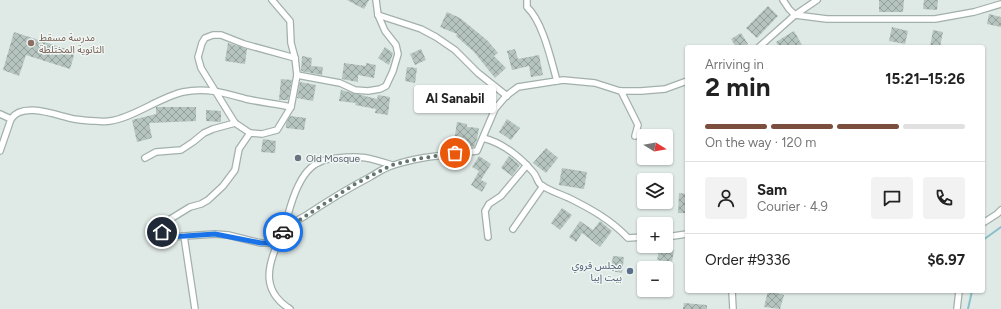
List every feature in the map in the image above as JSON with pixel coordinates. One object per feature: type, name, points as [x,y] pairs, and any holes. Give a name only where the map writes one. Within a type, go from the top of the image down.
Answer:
[{"type":"street","points":[[272,0],[290,21],[290,43],[295,58],[297,75],[291,107],[277,130],[262,134],[250,133],[235,123],[201,68],[198,57],[200,47],[205,38],[213,34],[221,35],[244,44],[295,58]]},
{"type":"street","points":[[297,75],[340,83],[355,90],[368,91],[380,89],[386,86],[393,71],[398,54],[396,45],[385,31],[378,15],[376,0]]},
{"type":"street","points":[[527,0],[527,7],[532,11],[539,24],[558,81]]},
{"type":"street","points":[[783,0],[795,15],[827,19],[935,19],[974,12],[1001,4]]},
{"type":"street","points":[[761,45],[795,15],[817,0]]},
{"type":"street","points":[[378,15],[422,29],[436,37],[455,50],[478,74],[506,96]]},
{"type":"street","points":[[284,230],[355,184],[392,165],[445,154],[477,151],[495,109],[506,96],[518,87],[563,80],[595,83],[621,91],[665,90],[685,82]]},
{"type":"street","points":[[0,150],[13,116],[34,110],[45,111],[73,119],[111,121],[183,92],[198,90],[215,90],[263,102],[291,107]]},
{"type":"street","points":[[621,91],[638,125],[635,136]]},
{"type":"street","points":[[0,114],[11,119]]},
{"type":"street","points":[[145,158],[156,152],[181,150],[204,133],[235,123]]},
{"type":"street","points":[[250,133],[239,149],[235,170],[223,186],[208,200],[190,207],[159,226],[162,232],[170,237],[215,234],[261,243],[278,243]]},
{"type":"street","points":[[483,138],[491,140],[520,158],[535,174],[539,184],[583,205],[610,221],[628,238],[637,237]]},
{"type":"street","points":[[290,309],[278,300],[271,287],[268,272],[269,265],[284,230],[290,206],[297,187],[309,170],[319,162],[363,156],[392,165]]},
{"type":"street","points":[[488,237],[484,211],[489,204],[501,196],[527,165]]},
{"type":"street","points":[[513,229],[543,186]]},
{"type":"street","points":[[985,222],[1001,210]]},
{"type":"street","points":[[673,236],[685,234]]},
{"type":"street","points":[[184,236],[195,309]]},
{"type":"street","points":[[732,293],[733,309]]},
{"type":"street","points":[[957,309],[959,293]]},
{"type":"building","points":[[347,0],[369,0],[364,9]]},
{"type":"building","points":[[879,0],[904,0],[903,12],[879,12]]},
{"type":"building","points":[[924,0],[938,0],[937,10],[923,9]]},
{"type":"building","points":[[768,6],[778,16],[757,38],[746,28]]},
{"type":"building","points":[[447,12],[460,18],[488,41],[498,53],[494,56],[506,68],[495,78],[474,52],[456,36],[457,34],[440,27]]},
{"type":"building","points":[[989,14],[1001,17],[1001,27],[987,24]]},
{"type":"building","points":[[892,27],[908,31],[905,44],[889,41]]},
{"type":"building","points":[[933,30],[943,32],[940,45],[930,45]]},
{"type":"building","points":[[794,31],[802,45],[778,45],[776,42]]},
{"type":"building","points":[[14,32],[75,52],[70,69],[26,55],[19,76],[3,70]]},
{"type":"building","points":[[741,33],[748,44],[735,45],[731,39]]},
{"type":"building","points":[[228,43],[247,49],[245,64],[225,61]]},
{"type":"building","points":[[385,47],[393,53],[389,65],[378,58]]},
{"type":"building","points":[[421,49],[426,60],[415,65],[410,54]]},
{"type":"building","points":[[515,49],[518,59],[539,55],[543,75],[531,77],[529,66],[512,70],[507,51]]},
{"type":"building","points":[[302,56],[312,58],[311,66],[323,67],[322,75],[301,71]]},
{"type":"building","points":[[344,63],[366,66],[366,63],[376,65],[374,78],[358,75],[358,82],[342,79]]},
{"type":"building","points":[[407,67],[417,68],[415,83],[405,81]]},
{"type":"building","points":[[281,79],[292,80],[288,100],[279,100]]},
{"type":"building","points":[[300,82],[316,85],[313,101],[297,98]]},
{"type":"building","points":[[476,87],[489,89],[486,106],[473,104]]},
{"type":"building","points":[[341,90],[377,99],[378,95],[390,97],[388,115],[375,113],[376,109],[355,105],[356,103],[339,101]]},
{"type":"building","points":[[156,107],[196,107],[196,121],[149,123],[152,138],[137,142],[132,120],[156,114]]},
{"type":"building","points":[[206,110],[221,111],[221,122],[206,121]]},
{"type":"building","points":[[290,116],[306,118],[304,130],[286,128],[286,123]]},
{"type":"building","points":[[507,119],[520,128],[511,140],[499,132]]},
{"type":"building","points":[[457,122],[467,124],[467,127],[479,128],[474,147],[464,146],[464,148],[453,148]]},
{"type":"building","points":[[263,139],[276,141],[275,153],[261,152]]},
{"type":"building","points":[[546,148],[558,158],[546,173],[533,163]]},
{"type":"building","points":[[479,156],[491,164],[481,180],[487,183],[482,192],[471,185],[479,171],[472,167]]},
{"type":"building","points":[[509,156],[520,165],[512,176],[501,168]]},
{"type":"building","points":[[562,168],[587,172],[584,189],[559,185]]},
{"type":"building","points":[[679,193],[685,194],[685,213],[678,213]]},
{"type":"building","points":[[562,208],[572,215],[560,230],[551,223]]},
{"type":"building","points":[[580,221],[593,230],[600,221],[612,231],[600,247],[582,233],[576,242],[569,237]]},
{"type":"building","points":[[674,250],[672,261],[657,260],[659,253],[673,253]]},
{"type":"building","points":[[613,256],[624,257],[622,273],[611,271]]},
{"type":"building","points":[[768,293],[784,295],[780,309],[764,307]]},
{"type":"building","points":[[684,303],[707,305],[707,309],[683,309]]},
{"type":"waterway","points":[[985,239],[1001,227]]},
{"type":"waterway","points":[[968,309],[972,293]]},
{"type":"way so far","points":[[283,232],[355,184],[392,165],[417,159],[455,153]]},
{"type":"place","name":"مدرسة مسقط الثانوية المختلطة","points":[[31,43]]},
{"type":"place","name":"Al Sanabil","points":[[455,153]]},
{"type":"place","name":"Old Mosque","points":[[298,158]]},
{"type":"place","name":"مجلس قروي بيت إيبا","points":[[630,271]]},
{"type":"route","points":[[162,232],[170,237],[215,234],[228,235],[261,243],[278,243],[283,232]]}]
